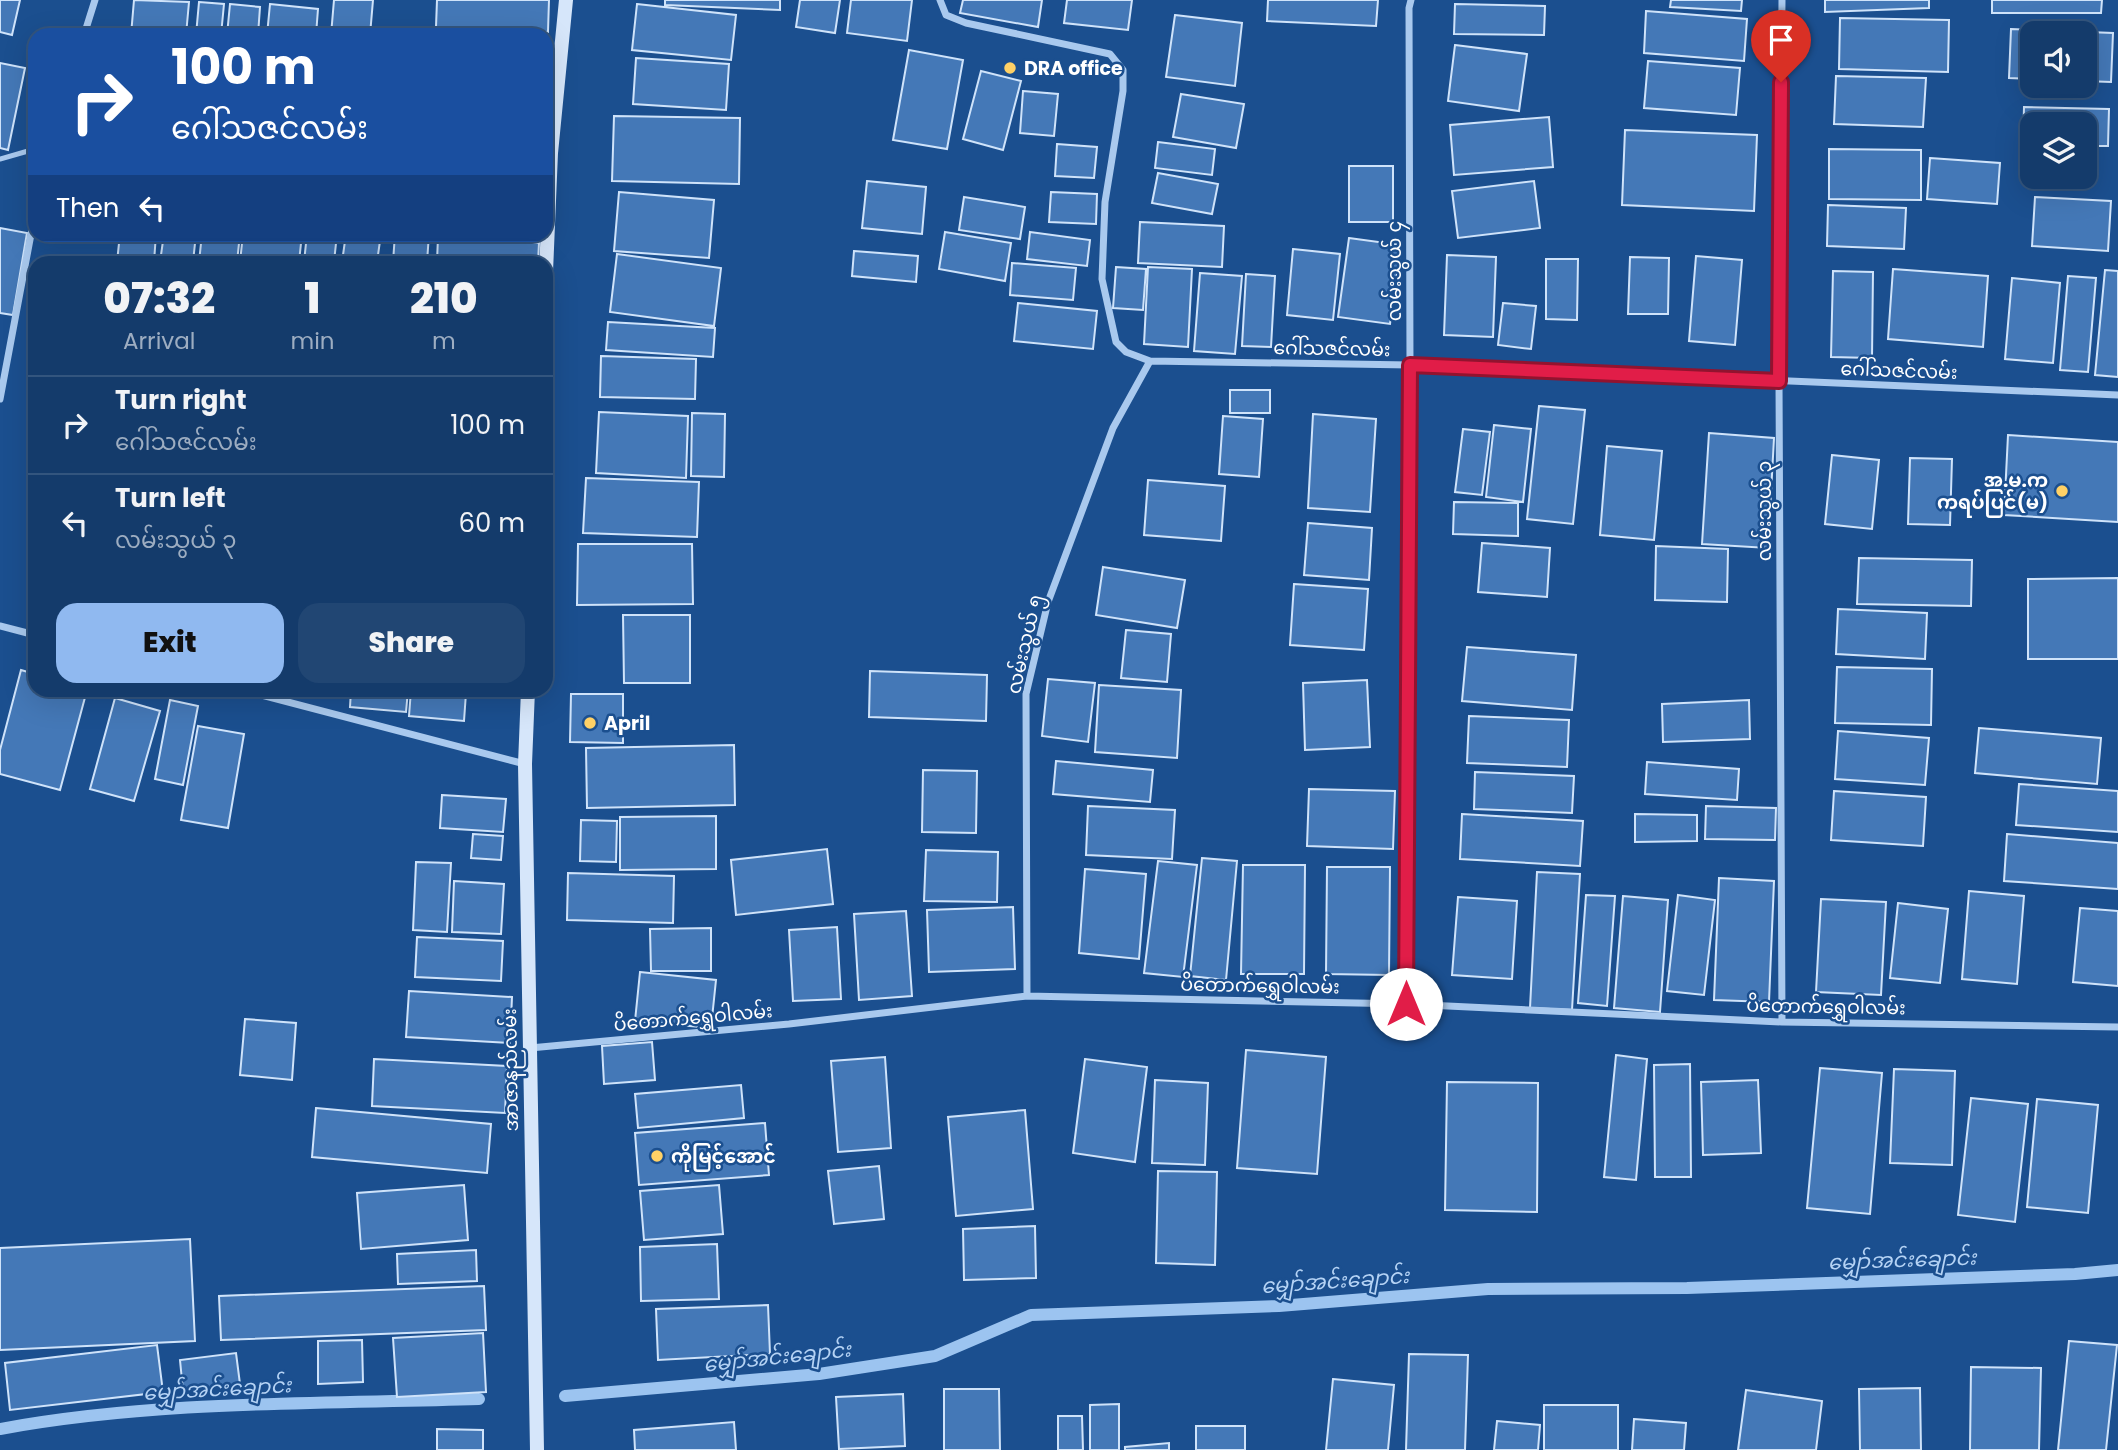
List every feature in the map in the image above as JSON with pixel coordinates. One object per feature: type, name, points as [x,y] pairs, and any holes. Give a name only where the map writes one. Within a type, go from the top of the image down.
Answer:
[{"type":"main road","points":[[553,117],[566,0]]},
{"type":"main road","name":"အာဇာနည်လမ်း","points":[[528,697],[525,764],[537,1450]]},
{"type":"street","points":[[86,28],[95,0]]},
{"type":"street","name":"ဂေါ်သဇင်လမ်း","points":[[940,0],[946,15],[966,23],[1110,54],[1123,70],[1123,91],[1105,202],[1102,279],[1116,342],[1126,352],[1150,361],[1410,365],[2118,395]]},
{"type":"street","name":"လမ်းသွယ် ၄","points":[[1406,1004],[1411,0]]},
{"type":"street","name":"လမ်းသွယ် ၃","points":[[1782,0],[1779,381],[1782,1023]]},
{"type":"street","points":[[0,399],[30,242]]},
{"type":"street","name":"လမ်းသွယ် ၅","points":[[1027,996],[1026,694],[1048,602],[1114,428],[1150,361]]},
{"type":"street","points":[[0,626],[28,633]]},
{"type":"street","points":[[269,697],[525,764]]},
{"type":"street","name":"ပိတောက်ရွှေဝါလမ်း","points":[[529,1048],[789,1024],[1027,996],[1406,1004],[1782,1023],[2118,1027]]},
{"type":"lane","points":[[0,159],[28,151]]},
{"type":"building","points":[[0,0],[20,0],[12,35],[0,32]]},
{"type":"building","points":[[134,0],[189,2],[187,28],[132,28]]},
{"type":"building","points":[[334,0],[373,0],[371,28],[332,28]]},
{"type":"building","points":[[437,0],[549,0],[548,28],[436,27]]},
{"type":"building","points":[[665,0],[780,0],[780,10],[665,5]]},
{"type":"building","points":[[800,0],[840,0],[835,33],[796,27]]},
{"type":"building","points":[[851,0],[912,0],[907,41],[847,33]]},
{"type":"building","points":[[963,0],[1042,0],[1038,27],[960,13]]},
{"type":"building","points":[[1067,0],[1132,0],[1128,30],[1064,23]]},
{"type":"building","points":[[1268,0],[1378,0],[1376,26],[1267,21]]},
{"type":"building","points":[[1671,0],[1742,0],[1741,11],[1670,7]]},
{"type":"building","points":[[1825,0],[1929,0],[1929,8],[1825,12]]},
{"type":"building","points":[[1992,0],[2102,0],[2101,13],[1992,13]]},
{"type":"building","points":[[199,2],[224,4],[222,28],[197,28]]},
{"type":"building","points":[[230,4],[260,7],[258,28],[228,28]]},
{"type":"building","points":[[270,4],[318,9],[317,28],[268,28]]},
{"type":"building","points":[[637,4],[736,15],[731,60],[632,50]]},
{"type":"building","points":[[1455,4],[1545,6],[1544,35],[1454,34]]},
{"type":"building","points":[[1646,11],[1747,19],[1744,61],[1644,53]]},
{"type":"building","points":[[1175,15],[1242,23],[1235,86],[1166,77]]},
{"type":"building","points":[[1840,18],[1949,20],[1948,72],[1839,69]]},
{"type":"building","points":[[2011,29],[2020,29],[2020,78],[2009,78]]},
{"type":"building","points":[[2097,32],[2113,33],[2111,82],[2097,81]]},
{"type":"building","points":[[1455,45],[1527,54],[1519,111],[1448,101]]},
{"type":"building","points":[[909,50],[963,60],[947,149],[893,140]]},
{"type":"building","points":[[636,58],[729,64],[726,110],[633,104]]},
{"type":"building","points":[[1648,61],[1740,68],[1736,115],[1644,108]]},
{"type":"building","points":[[0,63],[25,68],[8,150],[0,148]]},
{"type":"building","points":[[981,71],[1021,81],[1003,150],[963,139]]},
{"type":"building","points":[[1836,76],[1926,78],[1923,127],[1834,124]]},
{"type":"building","points":[[1023,91],[1058,94],[1054,136],[1020,133]]},
{"type":"building","points":[[1181,94],[1244,104],[1236,148],[1173,137]]},
{"type":"building","points":[[2024,107],[2109,109],[2108,146],[2097,146],[2097,112],[2024,112]]},
{"type":"building","points":[[614,116],[740,118],[739,184],[612,181]]},
{"type":"building","points":[[1549,117],[1553,167],[1454,175],[1450,125]]},
{"type":"building","points":[[1625,130],[1757,135],[1754,211],[1622,205]]},
{"type":"building","points":[[1158,142],[1215,149],[1212,175],[1155,168]]},
{"type":"building","points":[[1057,144],[1097,147],[1094,178],[1055,176]]},
{"type":"building","points":[[1829,149],[1921,150],[1921,200],[1829,199]]},
{"type":"building","points":[[1930,158],[2000,163],[1997,204],[1927,199]]},
{"type":"building","points":[[1349,166],[1393,166],[1393,222],[1349,222]]},
{"type":"building","points":[[1158,173],[1218,184],[1212,214],[1152,203]]},
{"type":"building","points":[[867,181],[926,187],[922,234],[862,228]]},
{"type":"building","points":[[1534,181],[1540,228],[1458,238],[1452,191]]},
{"type":"building","points":[[619,192],[714,200],[709,258],[614,251]]},
{"type":"building","points":[[1051,192],[1097,194],[1096,224],[1049,222]]},
{"type":"building","points":[[964,197],[1025,207],[1020,239],[959,230]]},
{"type":"building","points":[[2035,197],[2111,201],[2108,251],[2032,246]]},
{"type":"building","points":[[1828,205],[1906,208],[1904,249],[1827,246]]},
{"type":"building","points":[[1140,222],[1224,226],[1222,267],[1138,263]]},
{"type":"building","points":[[0,228],[27,233],[13,315],[0,313]]},
{"type":"building","points":[[945,232],[1011,243],[1005,281],[939,269]]},
{"type":"building","points":[[1030,232],[1090,240],[1087,266],[1027,259]]},
{"type":"building","points":[[1349,238],[1401,245],[1390,324],[1338,317]]},
{"type":"building","points":[[119,242],[155,242],[154,256],[118,256]]},
{"type":"building","points":[[163,242],[195,242],[194,256],[161,256]]},
{"type":"building","points":[[201,242],[239,242],[238,256],[200,256]]},
{"type":"building","points":[[242,242],[301,242],[300,256],[241,256]]},
{"type":"building","points":[[306,242],[336,242],[335,256],[305,256]]},
{"type":"building","points":[[345,242],[380,242],[378,256],[343,256]]},
{"type":"building","points":[[394,242],[428,242],[427,256],[393,256]]},
{"type":"building","points":[[438,242],[539,243],[538,256],[437,256]]},
{"type":"building","points":[[1293,249],[1340,254],[1333,320],[1287,315]]},
{"type":"building","points":[[854,251],[918,256],[916,282],[852,276]]},
{"type":"building","points":[[617,254],[721,268],[714,326],[610,312]]},
{"type":"building","points":[[1447,255],[1496,257],[1493,337],[1444,335]]},
{"type":"building","points":[[1696,256],[1742,260],[1735,345],[1689,341]]},
{"type":"building","points":[[1630,257],[1669,258],[1668,314],[1628,314]]},
{"type":"building","points":[[1546,259],[1578,259],[1577,320],[1546,319]]},
{"type":"building","points":[[1012,263],[1076,268],[1073,300],[1010,295]]},
{"type":"building","points":[[1116,267],[1146,269],[1143,310],[1113,308]]},
{"type":"building","points":[[1148,267],[1192,269],[1188,347],[1144,344]]},
{"type":"building","points":[[1893,269],[1988,276],[1983,347],[1888,339]]},
{"type":"building","points":[[2105,270],[2118,271],[2118,377],[2095,375]]},
{"type":"building","points":[[1833,271],[1873,272],[1872,358],[1831,357]]},
{"type":"building","points":[[1200,273],[1242,276],[1235,354],[1194,351]]},
{"type":"building","points":[[1246,274],[1275,276],[1271,347],[1242,346]]},
{"type":"building","points":[[2068,276],[2096,278],[2088,372],[2060,370]]},
{"type":"building","points":[[2012,278],[2060,283],[2053,363],[2005,359]]},
{"type":"building","points":[[1018,303],[1097,311],[1093,349],[1014,341]]},
{"type":"building","points":[[1503,303],[1536,306],[1531,349],[1498,345]]},
{"type":"building","points":[[608,322],[715,328],[713,357],[606,350]]},
{"type":"building","points":[[601,356],[696,359],[695,399],[600,397]]},
{"type":"building","points":[[1230,390],[1270,390],[1270,413],[1230,413]]},
{"type":"building","points":[[1539,406],[1585,410],[1573,524],[1527,519]]},
{"type":"building","points":[[599,412],[688,416],[686,478],[596,473]]},
{"type":"building","points":[[692,413],[725,414],[724,477],[691,476]]},
{"type":"building","points":[[1313,414],[1376,419],[1370,512],[1308,508]]},
{"type":"building","points":[[1223,416],[1263,419],[1259,477],[1219,474]]},
{"type":"building","points":[[1494,425],[1531,429],[1523,502],[1486,497]]},
{"type":"building","points":[[1463,429],[1490,432],[1482,495],[1455,492]]},
{"type":"building","points":[[1709,433],[1774,438],[1768,548],[1702,544]]},
{"type":"building","points":[[2008,435],[2118,442],[2118,522],[2004,515]]},
{"type":"building","points":[[1607,446],[1662,451],[1654,540],[1600,535]]},
{"type":"building","points":[[1832,455],[1879,460],[1872,529],[1825,524]]},
{"type":"building","points":[[1910,458],[1952,459],[1950,525],[1908,524]]},
{"type":"building","points":[[586,478],[699,482],[697,537],[583,533]]},
{"type":"building","points":[[1148,480],[1225,486],[1221,541],[1144,535]]},
{"type":"building","points":[[1454,502],[1518,503],[1518,536],[1453,534]]},
{"type":"building","points":[[1308,523],[1372,528],[1369,580],[1304,575]]},
{"type":"building","points":[[1482,543],[1550,548],[1547,597],[1478,592]]},
{"type":"building","points":[[578,544],[692,544],[693,604],[577,605]]},
{"type":"building","points":[[1656,546],[1728,549],[1727,602],[1655,600]]},
{"type":"building","points":[[1859,558],[1972,560],[1971,606],[1857,604]]},
{"type":"building","points":[[1103,567],[1185,580],[1177,628],[1096,615]]},
{"type":"building","points":[[2118,578],[2118,659],[2028,659],[2028,579]]},
{"type":"building","points":[[1294,584],[1368,589],[1364,650],[1290,645]]},
{"type":"building","points":[[1838,609],[1927,613],[1925,659],[1836,654]]},
{"type":"building","points":[[623,615],[690,615],[690,683],[624,683]]},
{"type":"building","points":[[1126,630],[1171,634],[1167,682],[1121,678]]},
{"type":"building","points":[[1467,647],[1576,655],[1572,710],[1462,701]]},
{"type":"building","points":[[1837,667],[1932,669],[1931,725],[1835,723]]},
{"type":"building","points":[[21,670],[28,672],[28,697],[85,697],[60,790],[0,774],[0,750]]},
{"type":"building","points":[[870,671],[987,675],[986,721],[869,717]]},
{"type":"building","points":[[1048,679],[1095,683],[1088,742],[1042,736]]},
{"type":"building","points":[[1367,680],[1370,747],[1305,750],[1303,683]]},
{"type":"building","points":[[1099,685],[1181,690],[1177,758],[1095,752]]},
{"type":"building","points":[[571,694],[623,694],[623,743],[570,742]]},
{"type":"building","points":[[351,697],[407,697],[406,712],[350,707]]},
{"type":"building","points":[[410,697],[466,697],[464,721],[409,716]]},
{"type":"building","points":[[115,698],[160,711],[134,801],[90,789]]},
{"type":"building","points":[[170,700],[198,706],[183,785],[155,779]]},
{"type":"building","points":[[1749,700],[1750,739],[1663,742],[1662,704]]},
{"type":"building","points":[[1469,716],[1569,720],[1567,767],[1467,763]]},
{"type":"building","points":[[198,726],[244,734],[228,828],[181,820]]},
{"type":"building","points":[[1979,728],[2101,738],[2097,784],[1975,773]]},
{"type":"building","points":[[1838,731],[1929,738],[1925,785],[1835,779]]},
{"type":"building","points":[[734,745],[735,805],[587,808],[586,748]]},
{"type":"building","points":[[1056,761],[1153,770],[1150,802],[1053,794]]},
{"type":"building","points":[[1647,762],[1739,769],[1737,800],[1645,794]]},
{"type":"building","points":[[923,770],[977,771],[976,833],[922,832]]},
{"type":"building","points":[[1475,772],[1574,776],[1572,813],[1474,809]]},
{"type":"building","points":[[2019,784],[2118,791],[2118,832],[2016,825]]},
{"type":"building","points":[[1309,789],[1395,791],[1393,849],[1307,846]]},
{"type":"building","points":[[1834,791],[1926,797],[1923,846],[1831,840]]},
{"type":"building","points":[[442,795],[506,799],[503,832],[440,828]]},
{"type":"building","points":[[1088,806],[1175,810],[1172,859],[1086,855]]},
{"type":"building","points":[[1706,806],[1776,808],[1775,840],[1705,839]]},
{"type":"building","points":[[1462,814],[1583,821],[1580,866],[1460,859]]},
{"type":"building","points":[[1635,814],[1697,815],[1697,841],[1635,842]]},
{"type":"building","points":[[716,816],[716,869],[620,870],[620,817]]},
{"type":"building","points":[[581,820],[617,821],[616,862],[580,861]]},
{"type":"building","points":[[473,834],[503,836],[501,860],[471,858]]},
{"type":"building","points":[[2007,834],[2118,843],[2118,889],[2004,881]]},
{"type":"building","points":[[827,849],[833,904],[736,915],[731,860]]},
{"type":"building","points":[[926,850],[998,852],[997,902],[924,901]]},
{"type":"building","points":[[1202,858],[1237,861],[1226,980],[1190,976]]},
{"type":"building","points":[[1158,861],[1197,865],[1183,977],[1144,973]]},
{"type":"building","points":[[416,862],[451,863],[447,932],[413,930]]},
{"type":"building","points":[[1243,865],[1305,865],[1304,974],[1241,974]]},
{"type":"building","points":[[1327,867],[1390,867],[1389,975],[1326,974]]},
{"type":"building","points":[[1085,869],[1146,874],[1139,959],[1079,953]]},
{"type":"building","points":[[1537,872],[1580,874],[1572,1010],[1530,1008]]},
{"type":"building","points":[[568,873],[674,876],[673,923],[567,920]]},
{"type":"building","points":[[1719,878],[1774,881],[1769,1002],[1714,1000]]},
{"type":"building","points":[[454,881],[504,884],[501,934],[452,932]]},
{"type":"building","points":[[1969,891],[2024,896],[2017,984],[1962,979]]},
{"type":"building","points":[[1586,895],[1615,896],[1607,1006],[1578,1003]]},
{"type":"building","points":[[1678,895],[1715,900],[1704,995],[1667,991]]},
{"type":"building","points":[[1623,896],[1668,900],[1660,1012],[1614,1008]]},
{"type":"building","points":[[1458,897],[1517,901],[1512,979],[1452,975]]},
{"type":"building","points":[[1821,899],[1886,902],[1881,995],[1816,992]]},
{"type":"building","points":[[1898,903],[1948,909],[1940,983],[1890,978]]},
{"type":"building","points":[[1013,907],[1015,969],[929,972],[927,910]]},
{"type":"building","points":[[2080,908],[2118,911],[2118,986],[2073,982]]},
{"type":"building","points":[[906,911],[912,996],[859,1000],[854,914]]},
{"type":"building","points":[[837,927],[841,999],[793,1001],[789,930]]},
{"type":"building","points":[[711,928],[711,971],[651,971],[650,929]]},
{"type":"building","points":[[417,937],[503,941],[501,981],[415,977]]},
{"type":"building","points":[[640,972],[716,980],[711,1028],[635,1021]]},
{"type":"building","points":[[409,991],[512,997],[510,1043],[406,1037]]},
{"type":"building","points":[[245,1019],[296,1023],[292,1080],[240,1075]]},
{"type":"building","points":[[652,1042],[655,1080],[604,1084],[602,1046]]},
{"type":"building","points":[[1246,1050],[1326,1057],[1317,1174],[1237,1168]]},
{"type":"building","points":[[1616,1055],[1647,1059],[1636,1180],[1604,1177]]},
{"type":"building","points":[[885,1057],[891,1148],[838,1152],[831,1061]]},
{"type":"building","points":[[374,1059],[507,1066],[505,1113],[372,1106]]},
{"type":"building","points":[[1085,1059],[1147,1067],[1135,1162],[1073,1153]]},
{"type":"building","points":[[1690,1064],[1691,1177],[1655,1177],[1654,1065]]},
{"type":"building","points":[[1820,1068],[1882,1073],[1870,1214],[1807,1208]]},
{"type":"building","points":[[1894,1069],[1955,1071],[1952,1165],[1890,1163]]},
{"type":"building","points":[[1155,1080],[1208,1083],[1205,1165],[1152,1163]]},
{"type":"building","points":[[1758,1080],[1761,1153],[1703,1155],[1701,1082]]},
{"type":"building","points":[[1447,1082],[1538,1083],[1537,1212],[1445,1210]]},
{"type":"building","points":[[741,1085],[744,1118],[638,1128],[635,1094]]},
{"type":"building","points":[[1971,1098],[2028,1104],[2015,1222],[1958,1215]]},
{"type":"building","points":[[2037,1099],[2098,1105],[2088,1213],[2027,1207]]},
{"type":"building","points":[[316,1108],[491,1124],[487,1173],[312,1157]]},
{"type":"building","points":[[1025,1110],[1033,1209],[956,1216],[948,1117]]},
{"type":"building","points":[[765,1123],[769,1175],[639,1185],[635,1133]]},
{"type":"building","points":[[879,1166],[884,1219],[834,1224],[828,1171]]},
{"type":"building","points":[[1158,1171],[1217,1172],[1215,1265],[1156,1263]]},
{"type":"building","points":[[464,1185],[468,1240],[361,1249],[357,1193]]},
{"type":"building","points":[[719,1185],[723,1234],[644,1240],[640,1191]]},
{"type":"building","points":[[1035,1226],[1036,1278],[964,1280],[963,1229]]},
{"type":"building","points":[[190,1239],[195,1341],[0,1350],[0,1248]]},
{"type":"building","points":[[717,1244],[719,1299],[641,1301],[640,1247]]},
{"type":"building","points":[[476,1250],[477,1281],[398,1284],[397,1254]]},
{"type":"building","points":[[484,1286],[486,1330],[221,1340],[219,1296]]},
{"type":"building","points":[[768,1305],[770,1354],[658,1360],[656,1309]]},
{"type":"building","points":[[483,1333],[486,1392],[397,1397],[393,1338]]},
{"type":"building","points":[[362,1340],[363,1382],[318,1384],[318,1341]]},
{"type":"building","points":[[2069,1341],[2117,1345],[2106,1450],[2058,1450]]},
{"type":"building","points":[[157,1345],[163,1392],[10,1410],[5,1363]]},
{"type":"building","points":[[236,1353],[240,1384],[183,1391],[180,1360]]},
{"type":"building","points":[[1409,1354],[1468,1355],[1465,1450],[1406,1450]]},
{"type":"building","points":[[1971,1367],[2041,1368],[2039,1450],[1970,1450]]},
{"type":"building","points":[[1333,1379],[1394,1385],[1388,1450],[1326,1450]]},
{"type":"building","points":[[1920,1388],[1921,1450],[1860,1450],[1859,1389]]},
{"type":"building","points":[[944,1389],[999,1389],[1000,1450],[944,1450]]},
{"type":"building","points":[[1746,1390],[1822,1401],[1816,1450],[1738,1450]]},
{"type":"building","points":[[903,1394],[905,1446],[839,1449],[836,1397]]},
{"type":"building","points":[[1119,1404],[1119,1450],[1090,1450],[1090,1405]]},
{"type":"building","points":[[1544,1405],[1618,1405],[1618,1450],[1544,1450]]},
{"type":"building","points":[[1058,1416],[1082,1416],[1083,1450],[1058,1450]]},
{"type":"building","points":[[1634,1419],[1686,1423],[1684,1450],[1632,1450]]},
{"type":"building","points":[[1497,1421],[1540,1425],[1538,1450],[1494,1450]]},
{"type":"building","points":[[734,1422],[736,1450],[635,1450],[634,1430]]},
{"type":"building","points":[[1196,1426],[1245,1426],[1245,1450],[1196,1450]]},
{"type":"building","points":[[437,1429],[483,1430],[483,1450],[437,1450]]},
{"type":"building","points":[[1169,1443],[1169,1450],[1125,1450],[1125,1447]]},
{"type":"waterway","name":"မျှော်အင်းချောင်း","points":[[565,1396],[819,1374],[935,1356],[1031,1315],[1279,1306],[1488,1289],[1687,1288],[2075,1274],[2118,1270]]},
{"type":"waterway","name":"မျှော်အင်းချောင်း","points":[[0,1429],[179,1408],[479,1399]]},
{"type":"place","name":"DRA office","points":[[1010,68]]},
{"type":"place","name":"အ.မ.က ကရပ်ပြင်(မ)","points":[[2062,491]]},
{"type":"place","name":"April","points":[[590,723]]},
{"type":"place","name":"ကိုမြင့်အောင်","points":[[657,1156]]},
{"type":"route","points":[[1406,1004],[1410,365],[1779,381],[1781,82]]}]
